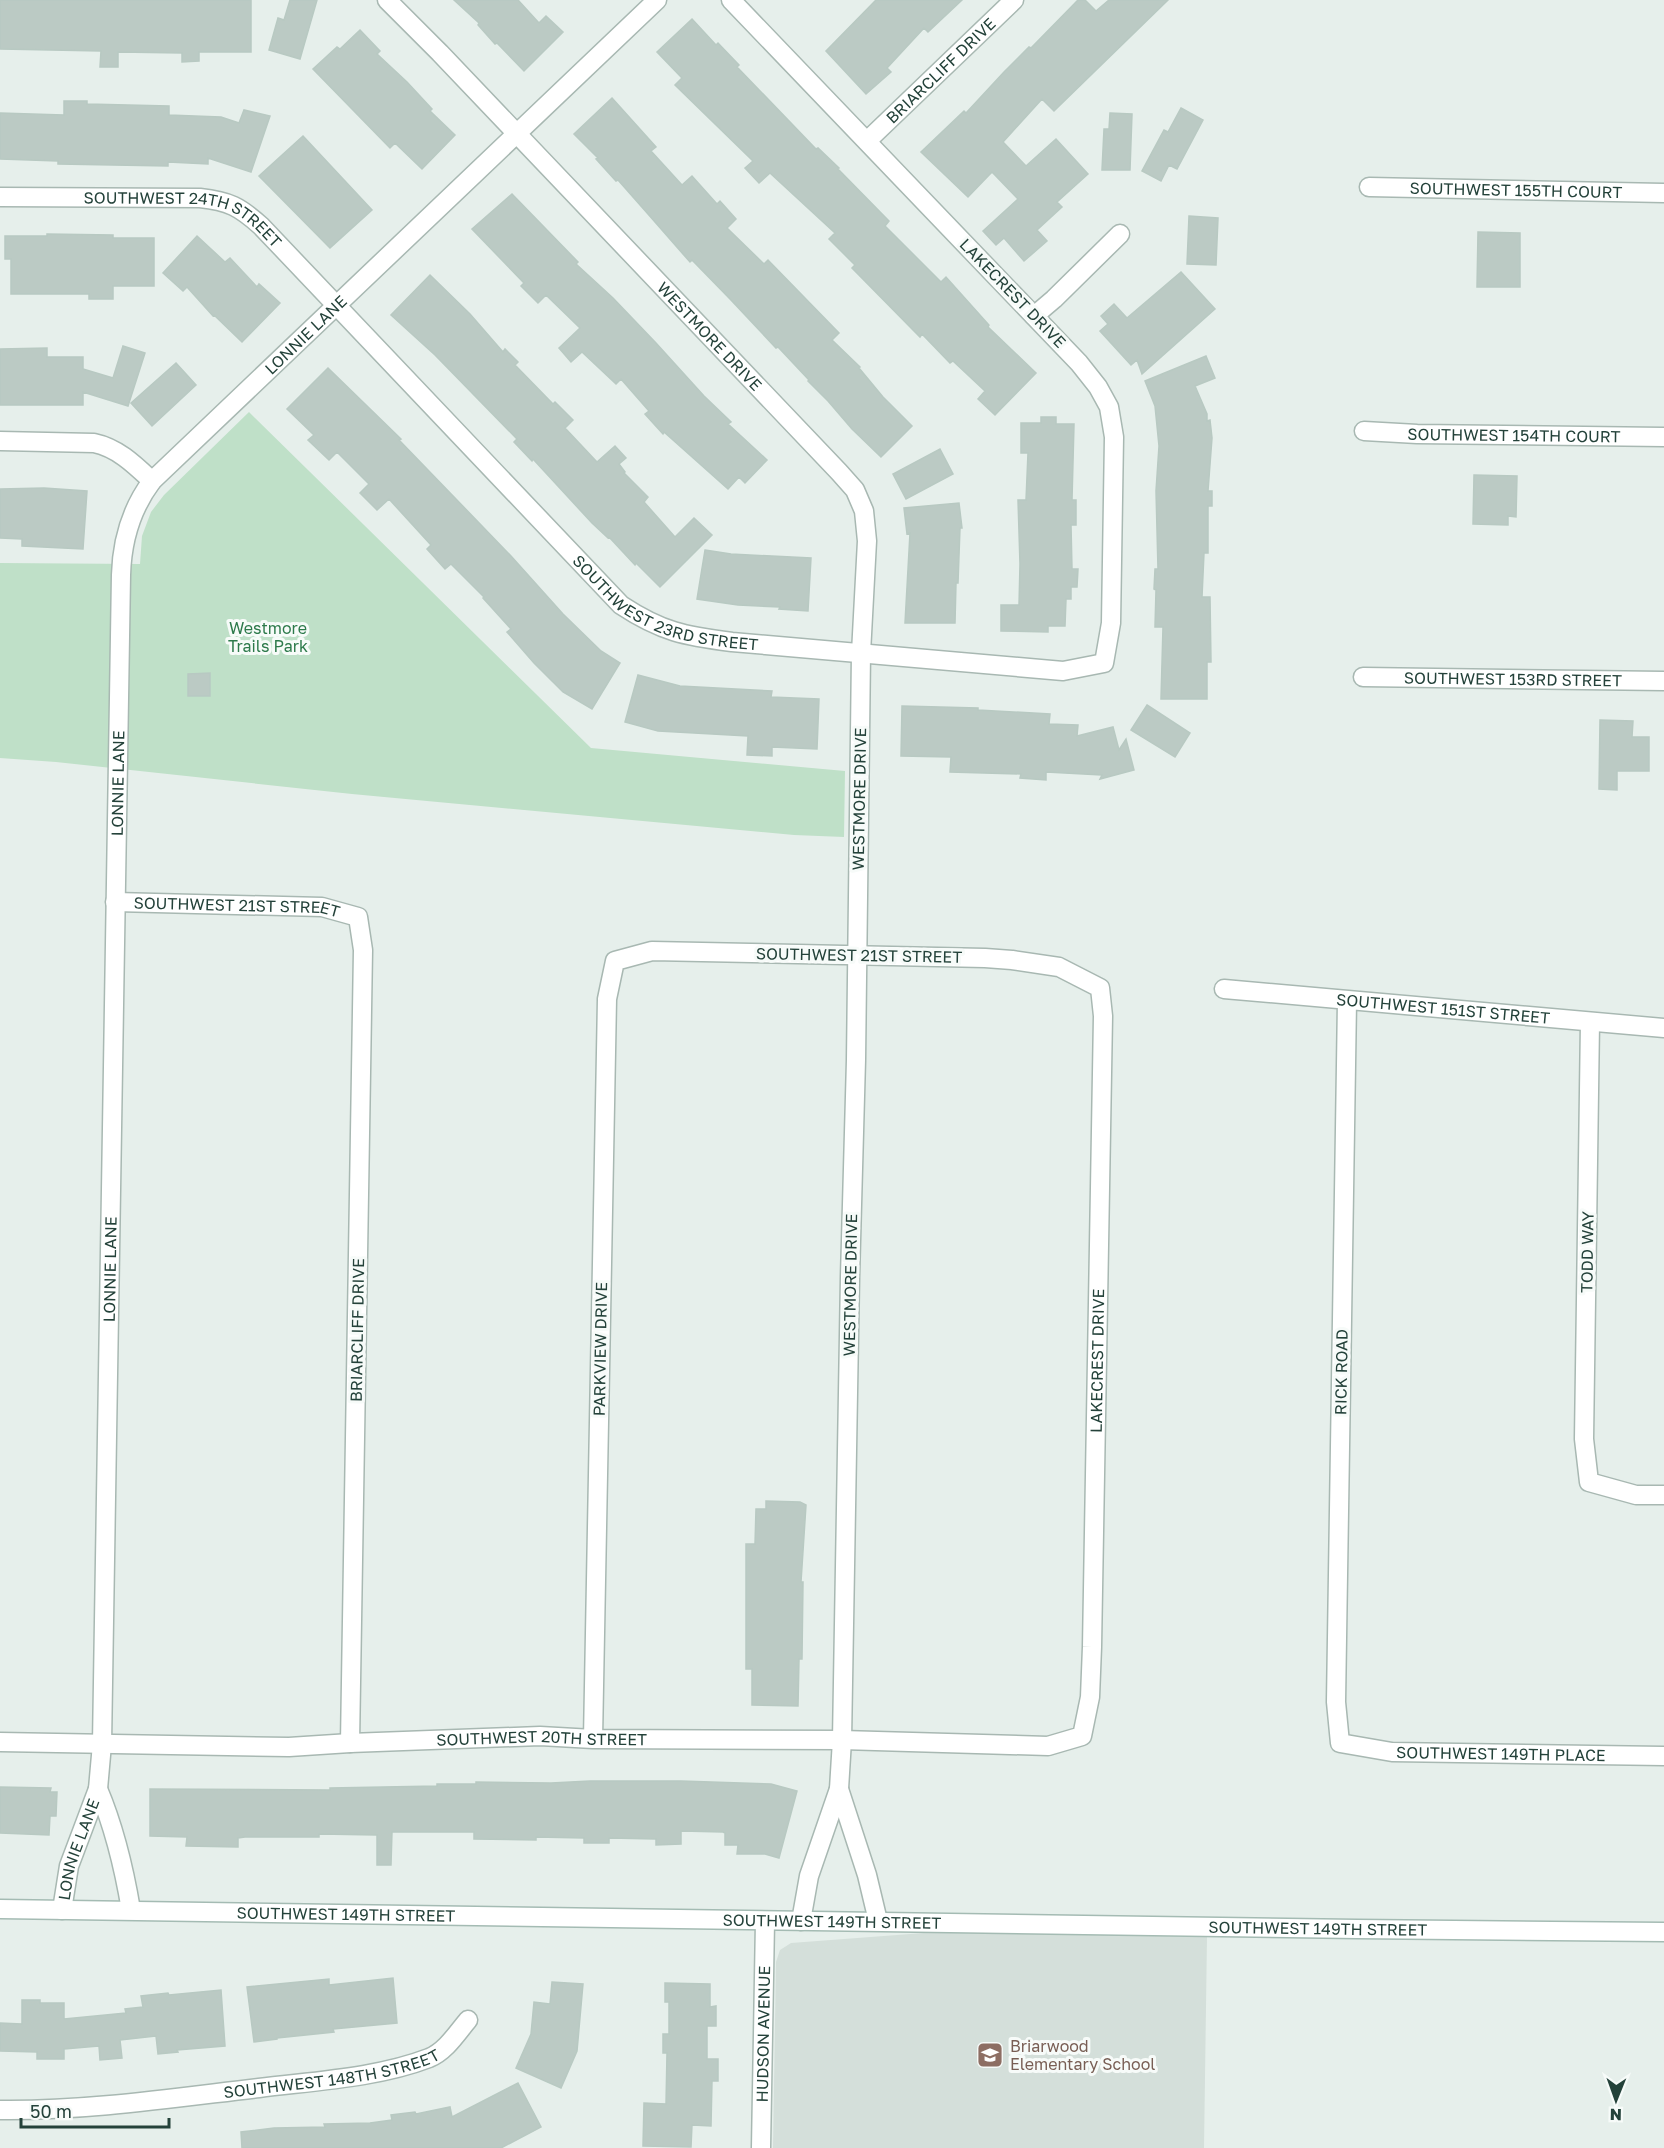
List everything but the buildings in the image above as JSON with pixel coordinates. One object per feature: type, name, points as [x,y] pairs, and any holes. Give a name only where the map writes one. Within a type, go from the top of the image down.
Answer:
[{"type":"street","name":"WESTMORE DRIVE","points":[[387,0],[855,490],[864,511],[867,541],[861,653],[842,1740],[839,1789],[809,1876],[801,1921]]},
{"type":"street","name":"LONNIE LANE","points":[[62,1910],[69,1866],[98,1790],[102,1743],[122,554],[132,514],[152,481],[657,0]]},
{"type":"street","name":"LAKECREST DRIVE","points":[[731,0],[1079,363],[1098,387],[1109,407],[1113,425],[1111,623],[1104,663]]},
{"type":"street","name":"BRIARCLIFF DRIVE","points":[[867,141],[1014,0]]},
{"type":"street","name":"SOUTHWEST 155TH COURT","points":[[1369,187],[1664,193]]},
{"type":"street","name":"SOUTHWEST 24TH STREET","points":[[0,197],[220,200],[243,210],[261,226],[335,305]]},
{"type":"street","points":[[1034,316],[1120,234]]},
{"type":"street","name":"SOUTHWEST 23RD STREET","points":[[335,305],[614,598],[656,627],[695,637],[1063,671],[1104,663]]},
{"type":"street","name":"SOUTHWEST 154TH COURT","points":[[1364,431],[1417,434],[1664,437]]},
{"type":"street","points":[[0,441],[106,445],[120,453],[152,481]]},
{"type":"street","name":"SOUTHWEST 153RD STREET","points":[[1363,677],[1664,681]]},
{"type":"street","name":"SOUTHWEST 21ST STREET","points":[[115,902],[322,907],[358,917]]},
{"type":"street","name":"BRIARCLIFF DRIVE","points":[[350,1743],[363,950],[358,917]]},
{"type":"street","name":"SOUTHWEST 21ST STREET","points":[[615,961],[652,951],[1012,960],[1059,967],[1100,988]]},
{"type":"street","name":"PARKVIEW DRIVE","points":[[592,1739],[607,999],[615,961]]},
{"type":"street","name":"LAKECREST DRIVE","points":[[1082,1736],[1090,1697],[1091,1667],[1103,1016],[1100,988]]},
{"type":"street","name":"SOUTHWEST 151ST STREET","points":[[1224,989],[1664,1029]]},
{"type":"street","name":"RICK ROAD","points":[[1341,1743],[1336,1702],[1347,1001]]},
{"type":"street","name":"TODD WAY","points":[[1590,1022],[1584,1439],[1589,1482],[1636,1495],[1664,1495]]},
{"type":"street","name":"SOUTHWEST 20TH STREET","points":[[0,1742],[289,1747],[540,1736],[592,1739],[842,1740],[1048,1746],[1082,1736]]},
{"type":"street","name":"SOUTHWEST 149TH PLACE","points":[[1341,1743],[1392,1752],[1664,1756]]},
{"type":"street","name":"WESTMORE DRIVE","points":[[839,1789],[867,1875],[878,1921]]},
{"type":"street","name":"LONNIE LANE","points":[[98,1790],[109,1815],[124,1866],[131,1910]]},
{"type":"street","name":"SOUTHWEST 149TH STREET","points":[[0,1909],[1664,1932]]},
{"type":"street","name":"HUDSON AVENUE","points":[[761,2148],[765,1920]]},
{"type":"street","name":"SOUTHWEST 148TH STREET","points":[[0,2110],[130,2103],[387,2071],[436,2054],[468,2020]]},
{"type":"shaded area","name":"Briarwood Elementary School","points":[[950,1931],[1207,1937],[1204,2148],[773,2148],[776,1962],[780,1950],[791,1943]]},
{"type":"green space","name":"Westmore Trails Park","points":[[249,412],[591,748],[845,771],[844,837],[794,835],[352,794],[0,758],[0,563],[140,564],[142,536],[151,512],[164,495]]},
{"type":"place","name":"Briarwood Elementary School","points":[[990,2055]]}]
